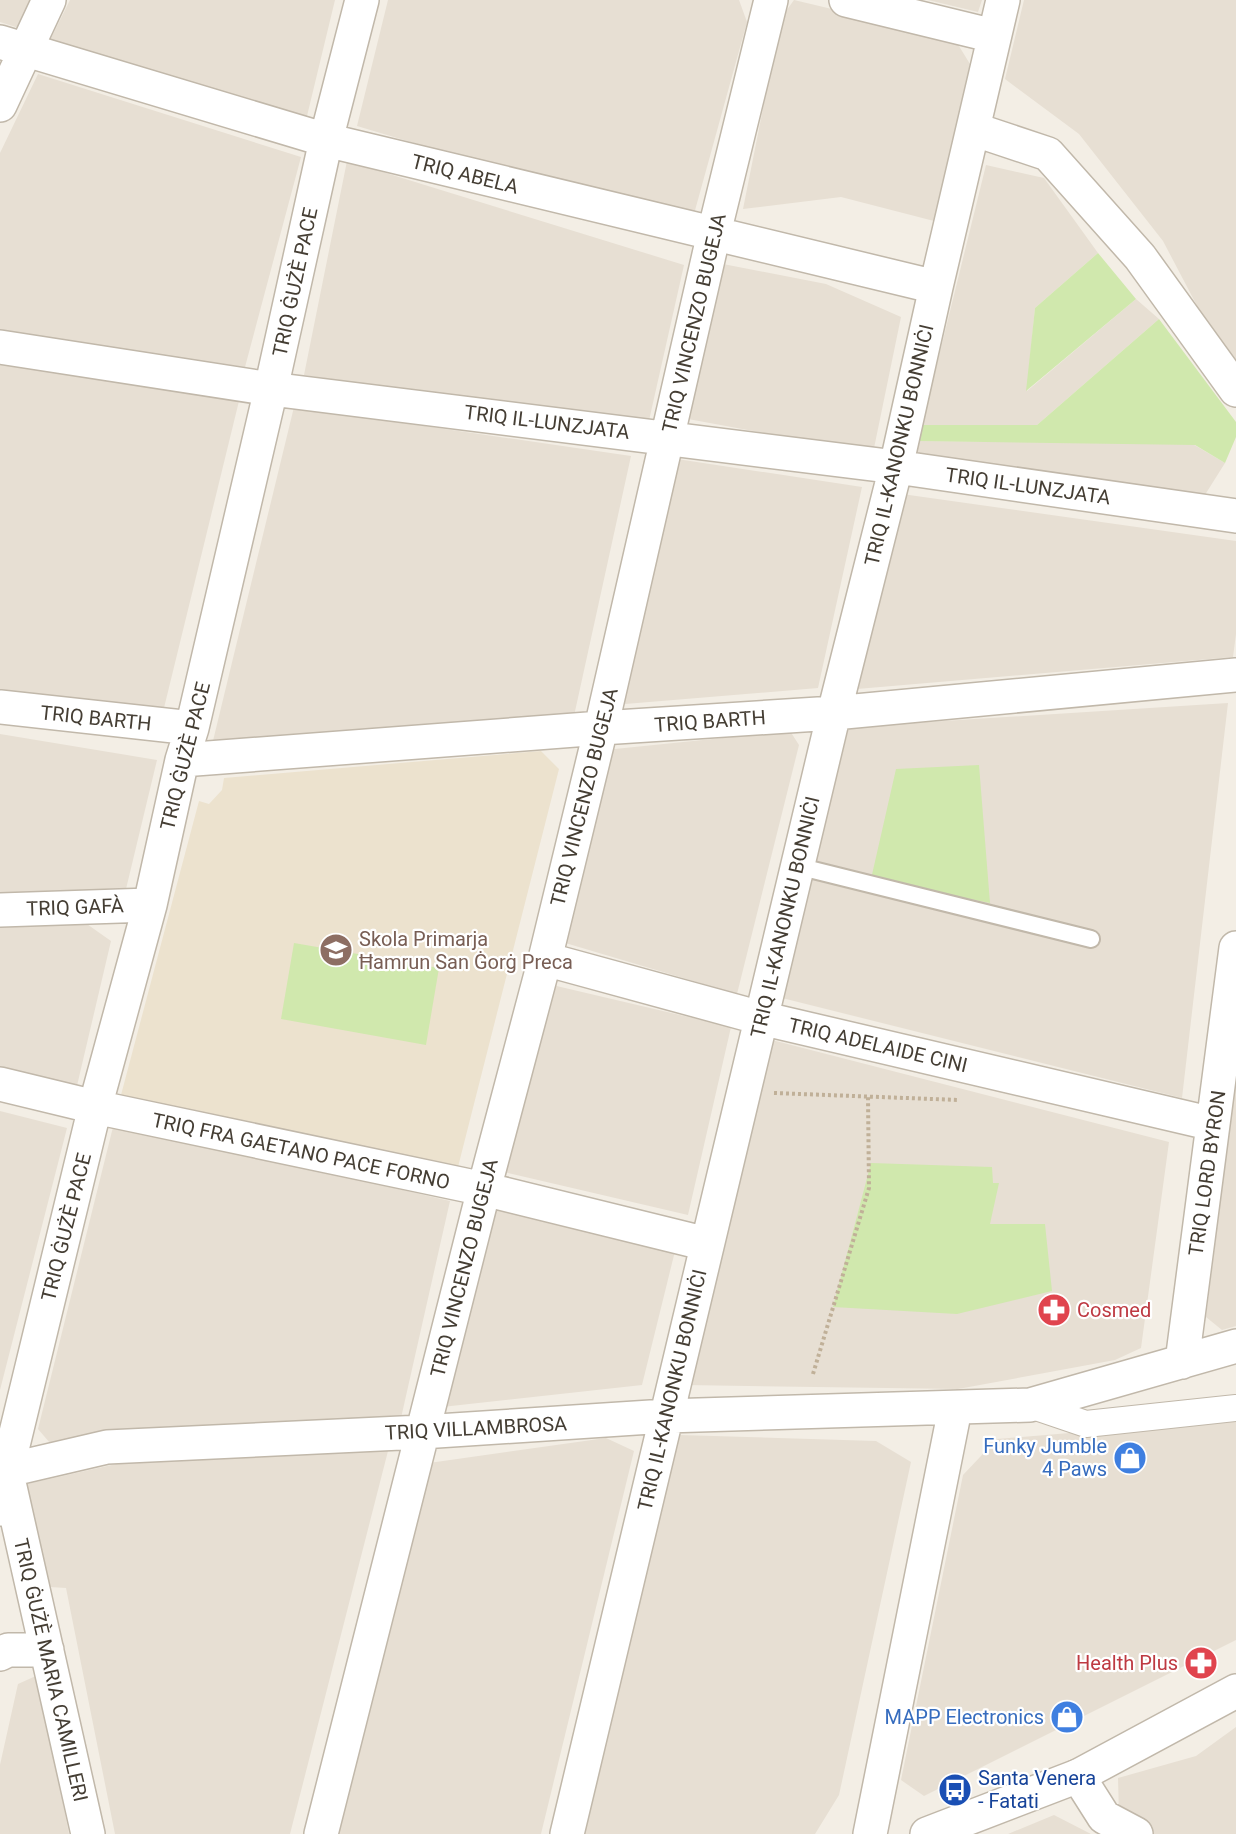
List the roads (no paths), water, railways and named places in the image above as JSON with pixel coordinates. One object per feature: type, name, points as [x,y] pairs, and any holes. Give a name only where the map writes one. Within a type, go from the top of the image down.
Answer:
[{"type":"street","points":[[0,105],[13,46],[49,0]]},
{"type":"street","name":"TRIQ ĠUŻÈ PACE","points":[[0,1509],[3,1471],[95,1107],[150,905],[182,760],[192,728],[271,389],[326,140],[362,0]]},
{"type":"street","name":"TRIQ VINCENZO BUGEJA","points":[[321,1834],[484,1189],[545,959],[601,728],[714,233],[771,0]]},
{"type":"street","points":[[846,0],[994,36]]},
{"type":"street","name":"TRIQ IL-KANONKU BONNIĊI","points":[[567,1834],[797,866],[896,467],[1003,0]]},
{"type":"street","name":"TRIQ ABELA","points":[[13,46],[326,140],[936,287]]},
{"type":"street","points":[[973,129],[1048,154],[1140,256],[1236,390]]},
{"type":"street","name":"TRIQ IL-LUNZJATA","points":[[0,347],[271,389],[896,467],[1236,516]]},
{"type":"street","name":"TRIQ BARTH","points":[[182,760],[834,713],[1236,675]]},
{"type":"street","name":"TRIQ BARTH","points":[[0,707],[192,728]]},
{"type":"street","name":"TRIQ GAFÀ","points":[[0,910],[150,905]]},
{"type":"street","name":"TRIQ LORD BYRON","points":[[1182,1362],[1236,948]]},
{"type":"street","name":"TRIQ ADELAIDE CINI","points":[[545,959],[761,1018],[1213,1124]]},
{"type":"street","name":"TRIQ FRA GAETANO PACE FORNO","points":[[0,1084],[95,1107],[484,1189],[707,1244]]},
{"type":"street","name":"TRIQ VILLAMBROSA","points":[[3,1471],[107,1447],[422,1432],[666,1416],[1030,1405],[1236,1346]]},
{"type":"street","points":[[1030,1405],[1086,1424],[1236,1408]]},
{"type":"street","points":[[870,1834],[955,1409]]},
{"type":"street","name":"TRIQ ĠUŻÈ MARIA CAMILLERI","points":[[3,1471],[47,1650],[88,1834]]},
{"type":"street","points":[[0,1654],[8,1650],[47,1650]]},
{"type":"street","points":[[927,1834],[1078,1776],[1236,1691]]},
{"type":"street","points":[[1078,1776],[1104,1817],[1136,1834]]},
{"type":"lane","points":[[797,866],[1091,939]]},
{"type":"place","name":"Skola Primarja Ħamrun San Ġorġ Preca","points":[[336,950]]},
{"type":"place","name":"Cosmed","points":[[1054,1310]]},
{"type":"place","name":"Funky Jumble 4 Paws","points":[[1130,1458]]},
{"type":"place","name":"Health Plus","points":[[1201,1663]]},
{"type":"place","name":"MAPP Electronics","points":[[1067,1717]]},
{"type":"place","name":"Santa Venera - Fatati","points":[[955,1790]]}]
